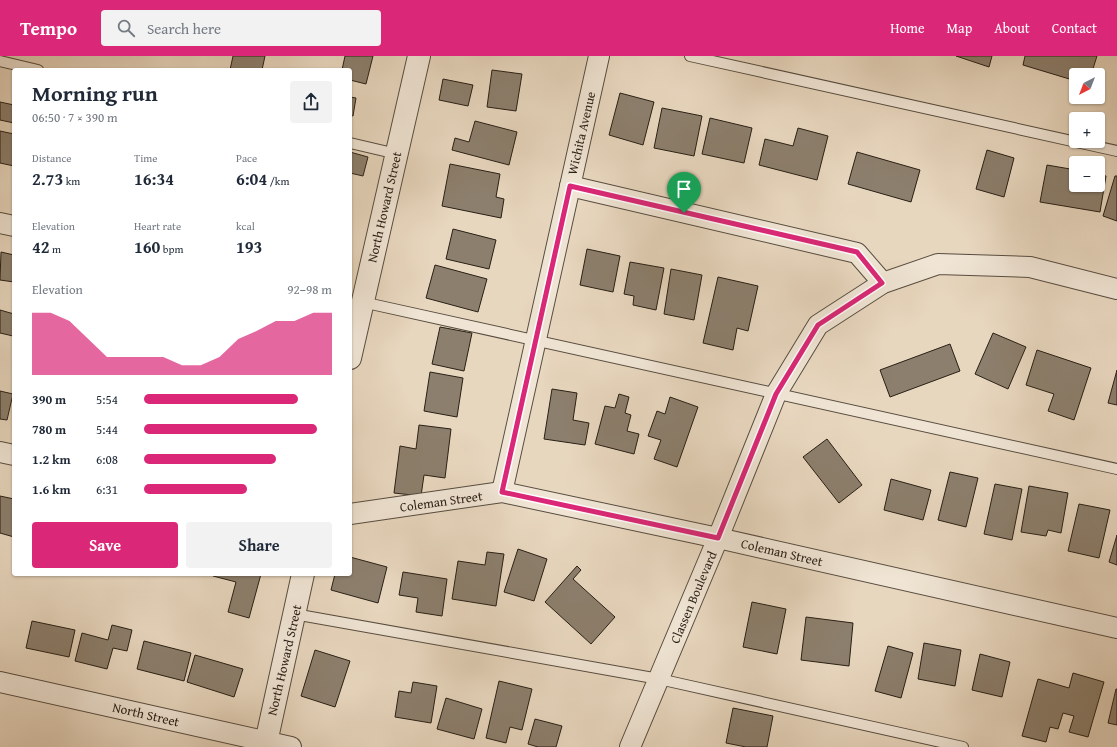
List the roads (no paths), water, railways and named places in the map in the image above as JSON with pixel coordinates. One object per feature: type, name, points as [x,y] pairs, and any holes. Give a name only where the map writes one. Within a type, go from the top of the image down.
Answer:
[{"type":"street","name":"North Howard Street","points":[[352,339],[356,301],[397,154],[419,56]]},
{"type":"street","name":"Wichita Avenue","points":[[502,492],[599,56]]},
{"type":"street","points":[[570,186],[857,252],[882,283]]},
{"type":"street","points":[[0,223],[12,226]]},
{"type":"street","name":"Classen Boulevard","points":[[630,747],[718,538],[776,394],[818,325],[882,283],[938,264],[1030,267],[1117,290]]},
{"type":"street","points":[[0,452],[12,455]]},
{"type":"street","name":"Coleman Street","points":[[352,514],[502,492],[718,538],[1117,628]]},
{"type":"street","name":"North Howard Street","points":[[266,744],[303,576]]},
{"type":"street","name":"North Street","points":[[0,682],[266,744],[291,747]]},
{"type":"lane","points":[[690,56],[1117,151]]},
{"type":"lane","points":[[0,61],[30,68]]},
{"type":"lane","points":[[352,143],[397,154]]},
{"type":"lane","points":[[356,301],[1117,469]]},
{"type":"lane","points":[[294,614],[659,678],[963,747]]}]
